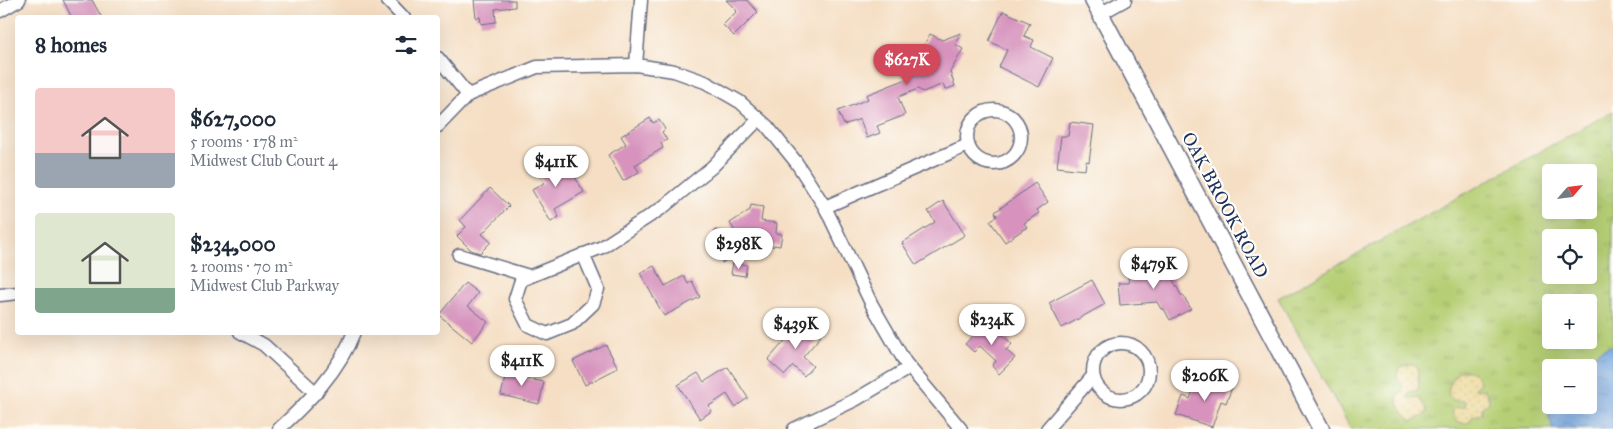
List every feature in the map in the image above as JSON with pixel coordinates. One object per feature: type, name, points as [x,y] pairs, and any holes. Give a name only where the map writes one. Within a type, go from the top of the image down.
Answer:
[{"type":"main road","name":"OAK BROOK ROAD","points":[[1097,7],[1321,429]]},
{"type":"street","points":[[0,11],[20,0]]},
{"type":"street","points":[[387,0],[401,15]]},
{"type":"street","points":[[636,65],[641,0]]},
{"type":"street","points":[[1097,7],[1124,0]]},
{"type":"street","points":[[440,60],[468,95]]},
{"type":"street","points":[[440,124],[468,95],[537,66],[636,65],[674,72],[705,82],[740,102],[767,126],[796,162],[825,207],[872,305],[909,368],[961,429]]},
{"type":"street","points":[[999,110],[1008,113],[1020,127],[1021,144],[1017,152],[1003,163],[986,163],[978,159],[968,145],[969,126],[981,112],[999,110]]},
{"type":"street","points":[[584,254],[598,289],[592,304],[572,324],[548,334],[528,325],[515,299],[521,280],[529,276],[584,254],[602,247],[662,208],[712,167],[759,119]]},
{"type":"street","points":[[825,207],[968,145]]},
{"type":"street","points":[[459,255],[529,276]]},
{"type":"street","points":[[0,295],[15,293]]},
{"type":"street","points":[[246,335],[264,345],[316,393]]},
{"type":"street","points":[[279,429],[316,393],[329,376],[352,335]]},
{"type":"street","points":[[1047,429],[1093,376],[1095,359],[1106,347],[1113,344],[1130,344],[1143,354],[1148,361],[1148,380],[1144,388],[1128,398],[1110,397],[1102,392],[1096,385],[1093,376]]},
{"type":"street","points":[[794,429],[855,400],[909,368]]},
{"type":"green space","points":[[1613,111],[1613,429],[1351,429],[1278,298]]},
{"type":"sand","points":[[1413,364],[1417,366],[1419,388],[1409,392],[1408,397],[1411,399],[1414,397],[1419,398],[1427,410],[1424,416],[1412,421],[1404,414],[1399,404],[1397,397],[1402,392],[1403,386],[1397,378],[1401,367]]},
{"type":"sand","points":[[1461,370],[1470,371],[1475,374],[1480,383],[1474,388],[1476,390],[1485,390],[1489,398],[1489,403],[1482,407],[1482,414],[1473,416],[1470,422],[1463,424],[1456,420],[1452,412],[1455,408],[1465,407],[1466,402],[1464,400],[1456,401],[1449,395],[1450,385],[1456,374]]},
{"type":"water","points":[[1613,346],[1613,429],[1552,429],[1548,414],[1597,414],[1597,359],[1591,359],[1604,348]]},
{"type":"building","points":[[63,0],[92,0],[100,15],[70,15]]},
{"type":"building","points":[[474,0],[515,0],[515,7],[495,9],[496,22],[481,24],[480,17],[476,18]]},
{"type":"building","points":[[726,0],[747,0],[758,12],[734,36],[723,25],[737,11]]},
{"type":"building","points":[[1003,11],[1030,23],[1024,36],[1034,40],[1031,47],[1053,58],[1039,87],[999,67],[1007,50],[989,41]]},
{"type":"building","points":[[961,33],[955,44],[963,49],[950,72],[955,86],[945,90],[943,84],[923,92],[918,89],[898,97],[905,115],[877,126],[880,133],[867,138],[860,119],[844,125],[838,111],[868,99],[866,95],[909,78],[906,70],[921,64],[918,57],[934,51],[924,45],[930,34],[942,40]]},
{"type":"building","points":[[650,118],[653,123],[659,120],[665,129],[662,132],[667,140],[661,143],[663,148],[635,165],[639,172],[623,181],[608,155],[626,144],[621,136]]},
{"type":"building","points":[[1070,122],[1094,125],[1089,162],[1086,161],[1085,170],[1057,167],[1061,136],[1068,136]]},
{"type":"building","points":[[552,159],[560,172],[569,167],[584,192],[555,209],[559,217],[551,222],[532,190],[544,183],[535,169]]},
{"type":"building","points":[[1035,183],[1048,202],[1037,210],[1039,213],[1024,223],[1027,227],[1005,242],[990,221],[997,216],[995,212]]},
{"type":"building","points":[[490,188],[509,206],[482,234],[491,242],[480,253],[471,250],[457,236],[466,227],[460,220]]},
{"type":"building","points":[[943,201],[965,235],[916,265],[902,243],[935,222],[928,211]]},
{"type":"building","points":[[751,205],[763,207],[761,221],[777,223],[776,233],[782,234],[780,246],[774,245],[773,247],[765,235],[722,263],[725,246],[716,244],[713,240],[715,230],[736,233],[730,223],[750,210]]},
{"type":"building","points":[[1162,259],[1181,295],[1183,295],[1191,309],[1170,320],[1164,309],[1161,309],[1157,302],[1120,305],[1118,283],[1129,283],[1128,277],[1136,273],[1147,272],[1147,267]]},
{"type":"building","points":[[733,263],[747,265],[745,276],[731,274]]},
{"type":"building","points":[[654,266],[665,286],[684,276],[688,284],[692,281],[700,297],[664,316],[640,273]]},
{"type":"building","points":[[1092,280],[1105,304],[1062,328],[1049,303]]},
{"type":"building","points":[[465,283],[478,293],[468,306],[488,322],[472,342],[440,316]]},
{"type":"building","points":[[803,320],[821,336],[803,357],[813,366],[804,376],[793,366],[785,375],[768,360]]},
{"type":"building","points":[[984,324],[991,330],[994,327],[1012,344],[1006,350],[1015,358],[999,374],[992,366],[996,361],[980,346],[974,352],[965,344]]},
{"type":"building","points":[[606,345],[618,368],[585,385],[573,361]]},
{"type":"building","points":[[728,367],[748,398],[735,407],[727,394],[709,406],[712,411],[700,419],[678,385],[698,373],[704,382]]},
{"type":"building","points":[[507,369],[524,373],[523,378],[544,382],[539,404],[501,395]]},
{"type":"building","points":[[1210,377],[1233,385],[1226,403],[1221,401],[1212,427],[1176,415],[1183,396],[1190,399],[1194,387],[1205,391]]}]
